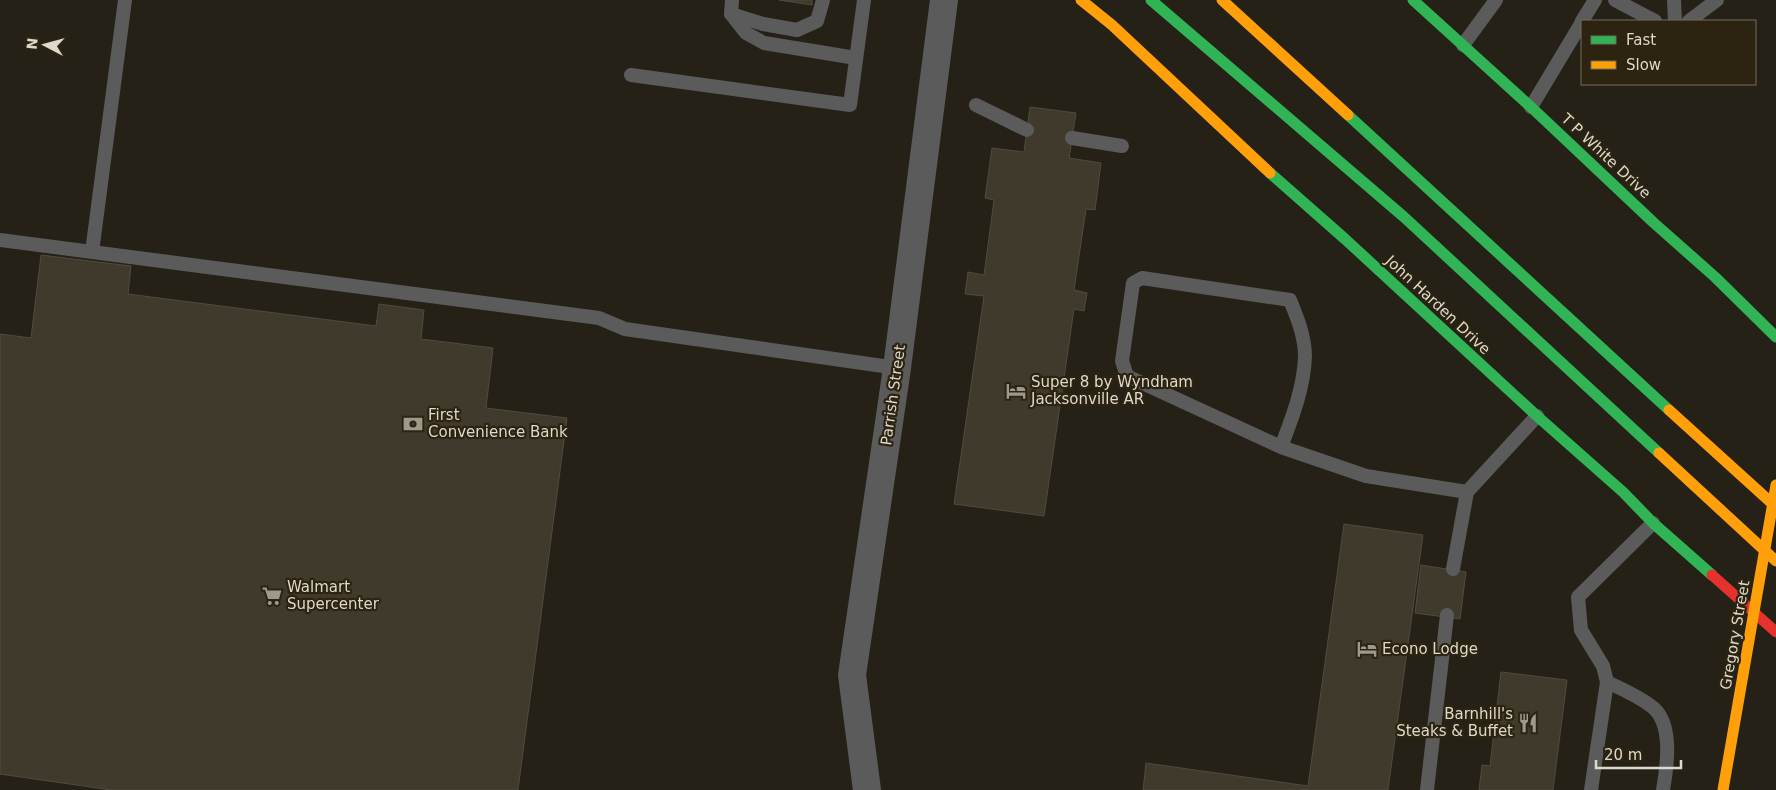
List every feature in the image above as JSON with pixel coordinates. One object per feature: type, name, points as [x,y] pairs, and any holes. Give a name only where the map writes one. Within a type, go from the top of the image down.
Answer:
[{"type":"main road","name":"John Harden Drive","points":[[1081,0],[1112,25],[1250,155],[1623,492],[1653,523],[1776,632]]},
{"type":"main road","points":[[1151,0],[1404,217],[1776,561]]},
{"type":"main road","points":[[1222,0],[1776,506]]},
{"type":"main road","name":"T P White Drive","points":[[1413,0],[1532,107],[1654,223],[1715,277],[1776,337]]},
{"type":"main road","name":"Gregory Street","points":[[1723,790],[1776,485]]},
{"type":"street","name":"Parrish Street","points":[[867,790],[852,675],[897,368],[944,0]]},
{"type":"lane","points":[[92,252],[124,0]]},
{"type":"lane","points":[[731,7],[764,24],[797,30],[818,21],[823,0]]},
{"type":"lane","points":[[631,75],[850,105],[864,0]]},
{"type":"lane","points":[[1462,45],[1496,0]]},
{"type":"lane","points":[[1583,20],[1595,0]]},
{"type":"lane","points":[[1615,0],[1653,20]]},
{"type":"lane","points":[[1674,0],[1675,20]]},
{"type":"lane","points":[[1690,20],[1717,0]]},
{"type":"lane","points":[[731,7],[746,33],[764,43],[856,58]]},
{"type":"lane","points":[[1532,107],[1581,23]]},
{"type":"lane","points":[[976,105],[1027,130]]},
{"type":"lane","points":[[1072,138],[1122,146]]},
{"type":"lane","points":[[0,240],[599,318],[625,329],[897,368]]},
{"type":"lane","points":[[1281,447],[1299,397],[1305,356],[1299,321],[1290,300],[1142,278],[1133,282],[1122,362],[1127,376],[1281,447],[1366,476],[1467,492]]},
{"type":"lane","points":[[1453,569],[1467,492],[1537,416]]},
{"type":"lane","points":[[1591,790],[1607,682],[1603,666],[1581,630],[1578,596],[1653,523]]},
{"type":"lane","points":[[1427,790],[1446,614]]},
{"type":"lane","points":[[1607,682],[1653,707],[1662,720],[1668,740],[1663,790]]},
{"type":"building","points":[[779,0],[812,0],[812,5]]},
{"type":"building","name":"Super 8 by Wyndham Jacksonville AR","points":[[1030,107],[1076,113],[1069,158],[1101,163],[1095,210],[1086,209],[1074,290],[1087,293],[1084,311],[1074,309],[1044,516],[954,504],[984,296],[965,294],[968,272],[984,275],[994,200],[985,198],[992,148],[1024,152]]},
{"type":"building","name":"Walmart Supercenter","points":[[41,255],[131,266],[128,294],[376,326],[379,304],[424,310],[421,339],[493,348],[486,408],[567,418],[518,790],[111,790],[0,774],[0,334],[31,338]]},
{"type":"building","name":"Econo Lodge","points":[[1344,524],[1423,535],[1388,790],[1143,790],[1146,763],[1308,786]]},
{"type":"building","points":[[1421,565],[1466,572],[1460,619],[1415,613]]},
{"type":"building","name":"Barnhill's Steaks & Buffet","points":[[1501,672],[1567,680],[1553,790],[1479,790],[1482,765],[1490,766]]},
{"type":"traffic: fast","points":[[1151,0],[1404,217],[1659,453]]},
{"type":"traffic: fast","points":[[1413,0],[1715,277],[1776,337]]},
{"type":"traffic: fast","points":[[1348,115],[1669,410]]},
{"type":"traffic: fast","points":[[1270,173],[1345,239],[1712,575]]},
{"type":"traffic: slow","points":[[1081,0],[1112,25],[1270,173]]},
{"type":"traffic: slow","points":[[1222,0],[1348,115]]},
{"type":"traffic: slow","points":[[1669,410],[1776,507]]},
{"type":"traffic: slow","points":[[1659,453],[1776,561]]},
{"type":"traffic: slow","points":[[1723,790],[1776,485]]},
{"type":"traffic: jam","points":[[1712,575],[1776,632]]},
{"type":"place","name":"Super 8 by Wyndham Jacksonville AR","points":[[1016,391]]},
{"type":"place","name":"First Convenience Bank","points":[[413,424]]},
{"type":"place","name":"Walmart Supercenter","points":[[272,596]]},
{"type":"place","name":"Econo Lodge","points":[[1367,649]]},
{"type":"place","name":"Barnhill's Steaks & Buffet","points":[[1528,723]]}]
